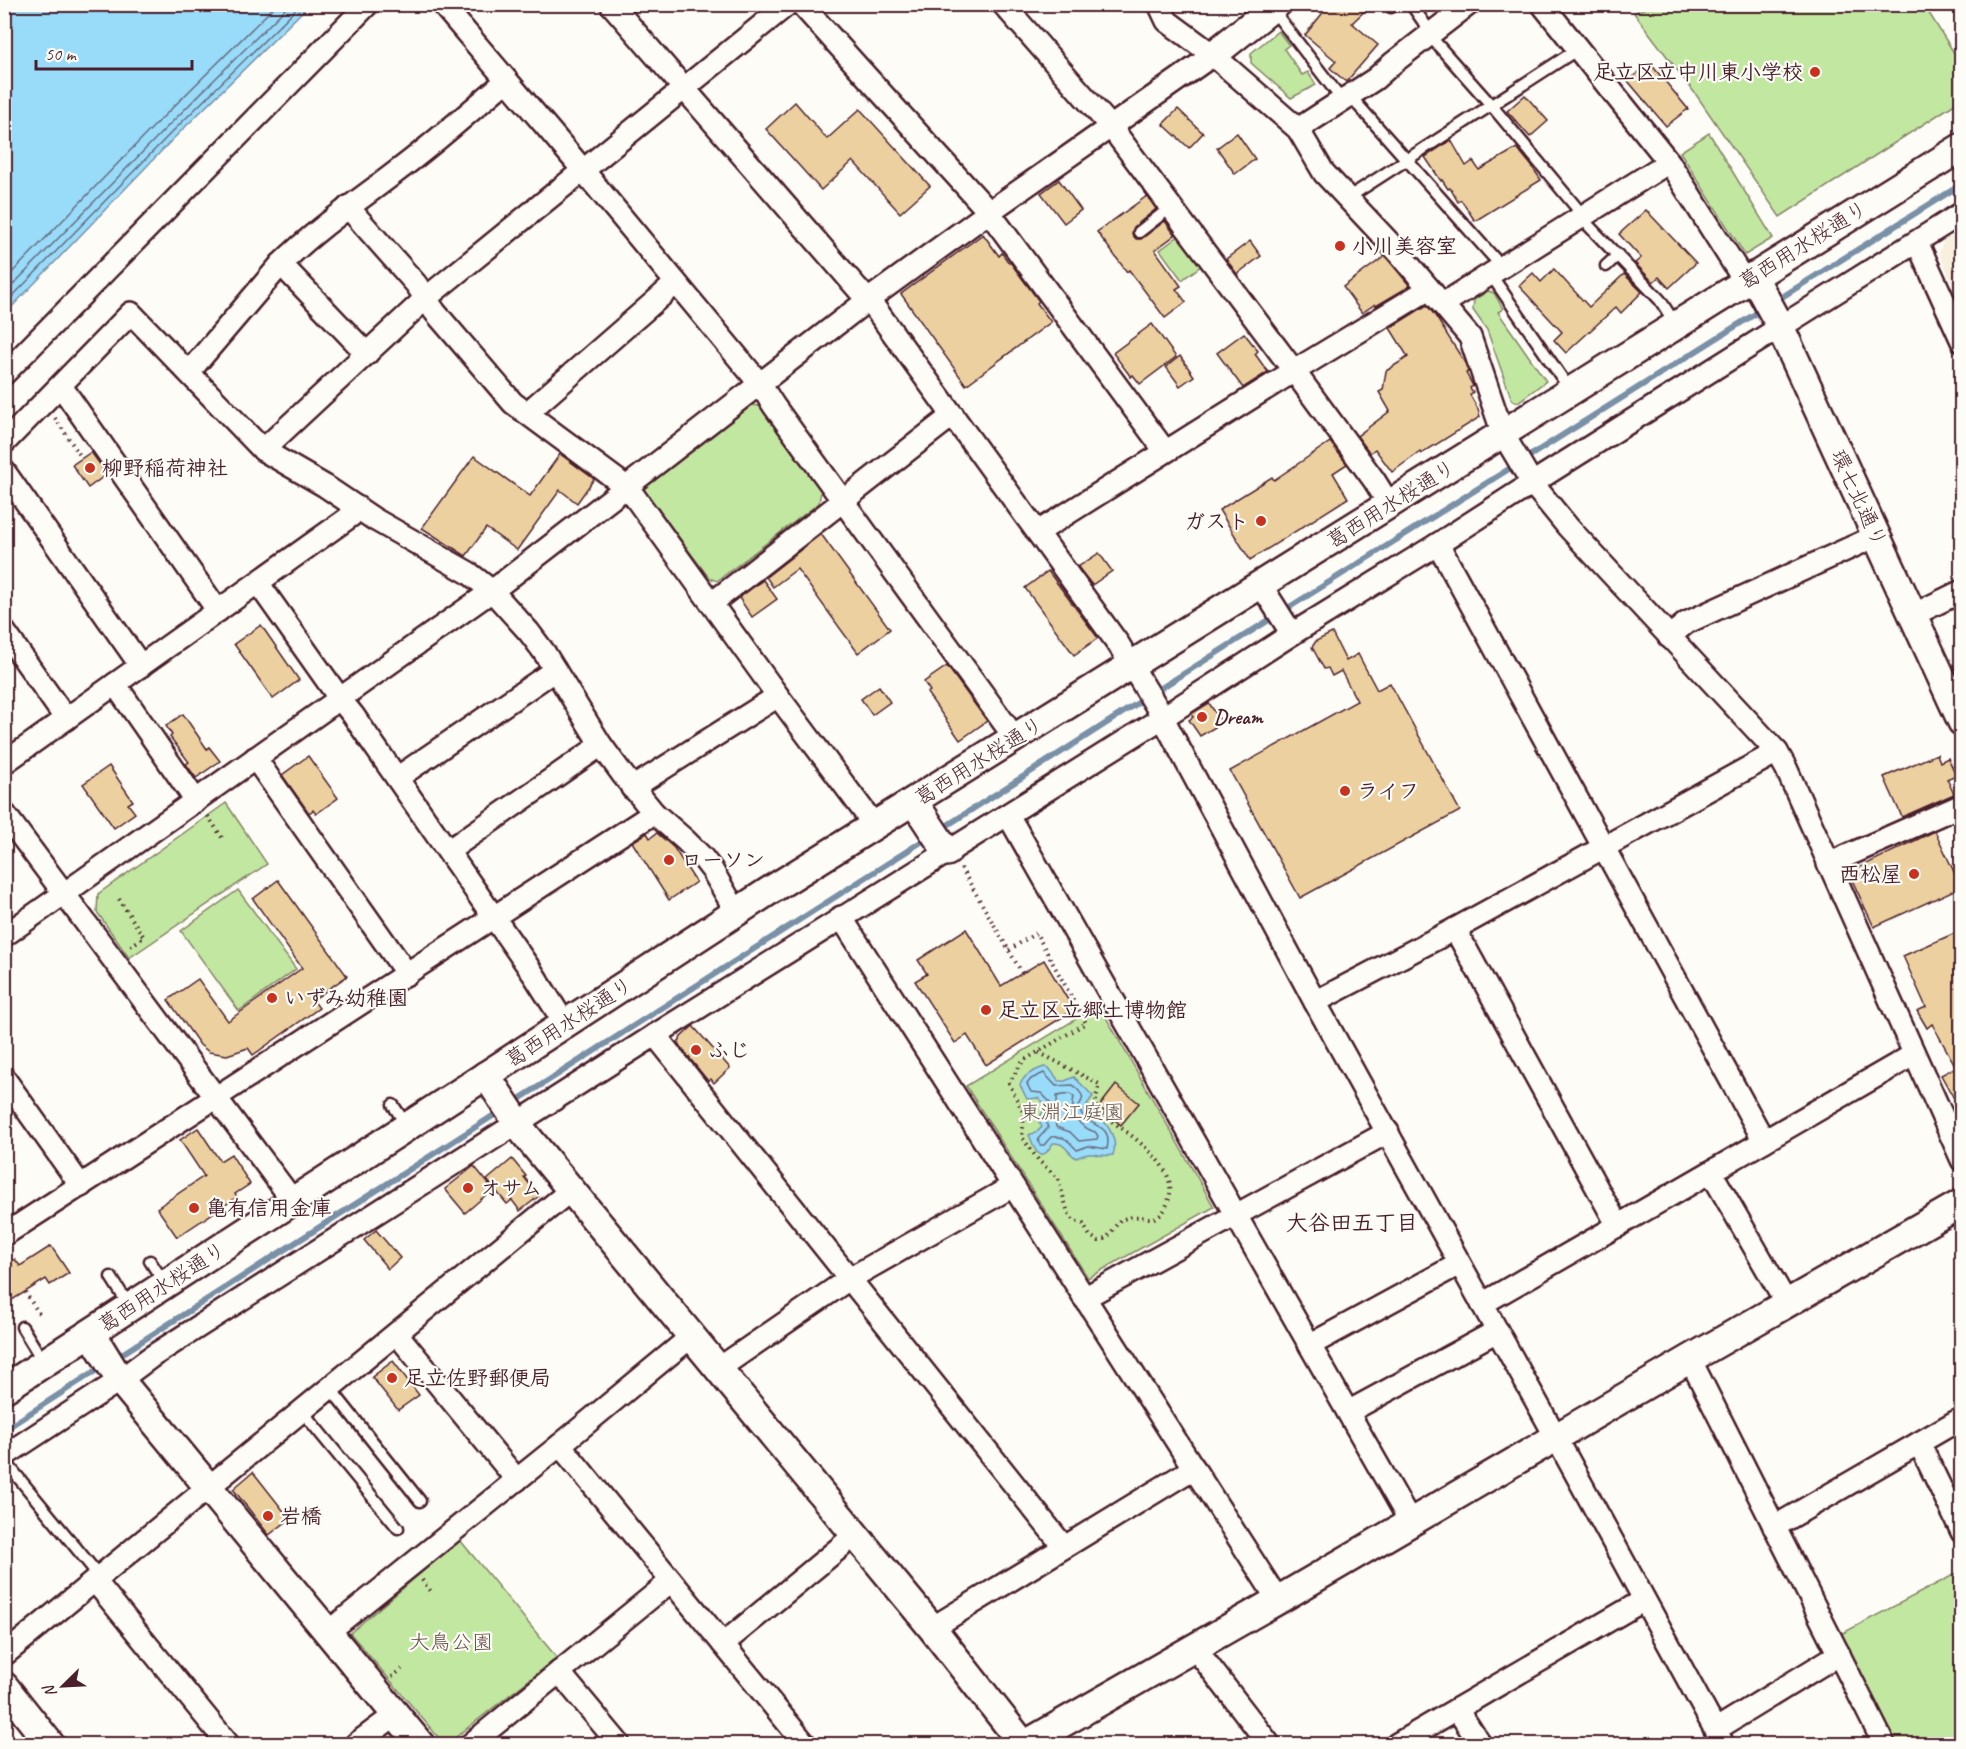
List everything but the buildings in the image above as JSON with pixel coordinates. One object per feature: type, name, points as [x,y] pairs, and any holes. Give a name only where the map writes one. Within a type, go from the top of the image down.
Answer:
[{"type":"street","points":[[4,374],[368,4]]},
{"type":"street","points":[[442,4],[760,384],[1015,738]]},
{"type":"street","points":[[611,4],[868,300],[1119,645],[1160,714],[1315,1002],[1557,1438],[1719,1737],[1839,1654]]},
{"type":"street","points":[[263,450],[426,298],[788,4]]},
{"type":"street","points":[[801,4],[989,212],[1165,451]]},
{"type":"street","points":[[1003,4],[1112,127],[1294,371],[1389,504]]},
{"type":"street","points":[[1159,4],[1167,21],[1213,55],[1298,129],[1324,173],[1400,253],[1443,304],[1470,337],[1519,461],[1568,527],[1778,752],[1962,1160]]},
{"type":"street","points":[[1298,129],[1375,79],[1469,4]]},
{"type":"street","points":[[1542,4],[1670,162],[1753,283]]},
{"type":"street","points":[[4,936],[200,806],[255,758],[492,591],[868,300],[1213,55],[1274,7]]},
{"type":"street","points":[[189,372],[297,248],[348,207],[398,172],[506,81]]},
{"type":"street","name":"葛西用水桜通り","points":[[4,1389],[45,1363],[94,1339],[130,1308],[293,1202],[400,1115],[486,1076],[736,913],[875,826],[919,810],[1015,738],[1136,673],[1265,591],[1389,504],[1519,461],[1571,391],[1676,326],[1753,283],[1962,147]]},
{"type":"street","points":[[1443,304],[1670,162]]},
{"type":"street","points":[[348,207],[416,284],[435,312],[513,403],[626,487],[875,826]]},
{"type":"street","points":[[4,1458],[117,1375],[151,1357],[510,1112],[655,1035],[841,917],[954,860],[1008,815],[1160,714],[1290,631],[1438,544],[1519,461],[1778,322],[1917,242],[1962,213]]},
{"type":"street","points":[[1917,242],[1962,341]]},
{"type":"street","points":[[281,264],[367,354]]},
{"type":"street","name":"環七北通り","points":[[1753,283],[1778,322],[1962,722]]},
{"type":"street","points":[[527,413],[676,284]]},
{"type":"street","points":[[1038,532],[1429,289]]},
{"type":"street","points":[[4,443],[131,314],[263,450],[469,573],[492,591],[529,632],[632,788],[654,813],[702,857],[712,870],[736,913]]},
{"type":"street","points":[[61,386],[218,611]]},
{"type":"street","points":[[712,603],[953,415]]},
{"type":"street","points":[[4,471],[141,666]]},
{"type":"street","points":[[4,763],[351,516],[357,507]]},
{"type":"street","points":[[1670,637],[1686,623],[1876,536]]},
{"type":"street","points":[[1438,544],[1764,1141]]},
{"type":"street","points":[[258,583],[397,778],[534,975],[565,1024]]},
{"type":"street","points":[[1265,591],[1290,631]]},
{"type":"street","points":[[1913,615],[1962,591]]},
{"type":"street","points":[[4,631],[66,719]]},
{"type":"street","points":[[397,778],[555,670]]},
{"type":"street","points":[[115,684],[200,806]]},
{"type":"street","points":[[632,788],[778,696]]},
{"type":"street","points":[[447,851],[602,745]]},
{"type":"street","points":[[1315,1002],[1455,929],[1778,752]]},
{"type":"street","points":[[255,758],[407,974]]},
{"type":"street","points":[[1828,864],[1962,805]]},
{"type":"street","points":[[919,810],[954,860]]},
{"type":"street","points":[[4,813],[293,1202]]},
{"type":"street","points":[[4,1235],[94,1182],[216,1098],[341,1023],[407,974],[654,813]]},
{"type":"street","points":[[1008,815],[1411,1523]]},
{"type":"street","points":[[841,917],[1278,1600]]},
{"type":"street","points":[[1455,929],[1618,1226]]},
{"type":"street","points":[[655,1035],[1064,1547]]},
{"type":"street","points":[[1482,1304],[1913,1055]]},
{"type":"street","points":[[486,1076],[510,1112],[571,1190],[1025,1744],[1195,1648],[1962,1203]]},
{"type":"street","points":[[16,1088],[94,1182]]},
{"type":"street","points":[[1084,1298],[1388,1132]]},
{"type":"street","points":[[1711,1172],[1787,1304]]},
{"type":"street","points":[[718,1369],[849,1279],[1013,1186]]},
{"type":"street","points":[[4,1655],[571,1190]]},
{"type":"street","points":[[1310,1346],[1460,1264]]},
{"type":"street","points":[[1348,1412],[1497,1331]]},
{"type":"street","points":[[397,1334],[517,1480]]},
{"type":"street","points":[[328,1632],[692,1336]]},
{"type":"street","points":[[94,1339],[117,1375],[420,1744]]},
{"type":"street","points":[[1690,1359],[1884,1744]]},
{"type":"street","points":[[1774,1527],[1962,1418]]},
{"type":"street","points":[[1919,1443],[1962,1532]]},
{"type":"street","points":[[560,1445],[805,1744]]},
{"type":"street","points":[[932,1628],[1194,1468]]},
{"type":"street","points":[[723,1644],[855,1535]]},
{"type":"street","points":[[98,1579],[228,1744]]},
{"type":"street","points":[[471,1744],[671,1581]]},
{"type":"street","points":[[1397,1744],[1644,1600]]},
{"type":"street","points":[[1195,1648],[1269,1744]]},
{"type":"street","points":[[559,1672],[619,1744]]},
{"type":"street","points":[[4,1686],[50,1744]]},
{"type":"street","points":[[1457,1709],[1480,1744]]},
{"type":"street","points":[[356,1744],[395,1714]]},
{"type":"lane","points":[[1411,4],[1430,34],[1584,216],[1589,225],[1660,300],[1676,326]]},
{"type":"lane","points":[[1274,7],[1346,99],[1407,160],[1497,271],[1571,391]]},
{"type":"lane","points":[[1348,197],[1578,49]]},
{"type":"lane","points":[[1139,232],[1171,207]]},
{"type":"lane","points":[[1606,266],[1618,255]]},
{"type":"lane","points":[[150,1261],[166,1285]]},
{"type":"lane","points":[[111,1277],[130,1308]]},
{"type":"lane","points":[[22,1327],[45,1363]]},
{"type":"lane","points":[[330,1388],[420,1501]]},
{"type":"lane","points":[[302,1411],[398,1528]]},
{"type":"lane","points":[[4,1458],[98,1579]]},
{"type":"path","points":[[44,403],[81,457]]},
{"type":"path","points":[[200,806],[223,838]]},
{"type":"path","points":[[954,860],[1022,973]]},
{"type":"path","points":[[119,899],[144,936],[123,951]]},
{"type":"path","points":[[1008,950],[1036,933],[1086,1023],[1023,1061],[1009,1083],[1024,1114],[1022,1137],[1039,1161],[1058,1178],[1068,1213],[1073,1220],[1083,1224],[1090,1236],[1099,1241],[1107,1238],[1120,1220],[1133,1216],[1149,1219],[1158,1216],[1166,1207],[1171,1191],[1166,1172],[1152,1153],[1096,1110],[1099,1084],[1038,1052]]},
{"type":"path","points":[[25,1292],[40,1315]]},
{"type":"shaded area","points":[[1961,230],[1961,304],[1939,252],[1944,241]]},
{"type":"green space","name":"足立区立中川東小学校","points":[[1652,5],[1924,5],[1961,64],[1961,100],[1780,217],[1697,96],[1634,13]]},
{"type":"green space","points":[[1278,31],[1289,45],[1284,49],[1302,75],[1308,72],[1316,85],[1291,98],[1251,63],[1251,53]]},
{"type":"green space","points":[[1709,133],[1773,238],[1745,255],[1680,152]]},
{"type":"green space","points":[[1180,235],[1202,265],[1182,280],[1160,250]]},
{"type":"green space","points":[[1488,291],[1494,293],[1503,309],[1498,312],[1546,381],[1518,402],[1512,400],[1487,330],[1473,310],[1474,300]]},
{"type":"green space","points":[[751,405],[760,406],[821,490],[819,503],[717,581],[709,578],[643,489]]},
{"type":"green space","points":[[226,803],[267,864],[129,958],[97,912],[98,894]]},
{"type":"green space","points":[[238,890],[296,969],[239,1011],[181,931]]},
{"type":"green space","name":"東淵江庭園","points":[[1099,1005],[1214,1207],[1088,1278],[966,1086]]},
{"type":"green space","name":"大鳥公園","points":[[460,1540],[557,1658],[447,1744],[444,1744],[350,1633]]},
{"type":"green space","points":[[1961,1571],[1961,1744],[1897,1744],[1841,1634]]},
{"type":"water","points":[[5,4],[309,5],[172,140],[5,314]]},
{"type":"water","points":[[1044,1067],[1049,1068],[1059,1081],[1074,1077],[1093,1096],[1086,1106],[1087,1111],[1096,1118],[1101,1117],[1110,1130],[1114,1140],[1113,1155],[1088,1154],[1076,1158],[1057,1143],[1053,1143],[1046,1153],[1041,1155],[1036,1151],[1029,1135],[1042,1127],[1038,1120],[1044,1110],[1044,1103],[1038,1098],[1027,1099],[1020,1085],[1027,1076]]},
{"type":"waterway","points":[[1774,302],[1962,184]]},
{"type":"waterway","points":[[940,830],[1763,309]]},
{"type":"waterway","points":[[513,1103],[929,837]]},
{"type":"waterway","points":[[114,1359],[502,1110]]},
{"type":"waterway","points":[[4,1430],[103,1366]]},
{"type":"place","name":"足立区立中川東小学校","points":[[1815,72]]},
{"type":"place","name":"小川美容室","points":[[1340,246]]},
{"type":"place","name":"柳野稲荷神社","points":[[90,468]]},
{"type":"place","name":"ガスト","points":[[1261,521]]},
{"type":"place","name":"Dream","points":[[1202,717]]},
{"type":"place","name":"ライフ","points":[[1345,791]]},
{"type":"place","name":"ローソン","points":[[669,860]]},
{"type":"place","name":"西松屋","points":[[1914,874]]},
{"type":"place","name":"いずみ幼稚園","points":[[272,998]]},
{"type":"place","name":"足立区立郷土博物館","points":[[986,1010]]},
{"type":"place","name":"ふじ","points":[[696,1050]]},
{"type":"place","name":"オサム","points":[[468,1188]]},
{"type":"place","name":"亀有信用金庫","points":[[194,1208]]},
{"type":"place","name":"足立佐野郵便局","points":[[392,1378]]},
{"type":"place","name":"岩橋","points":[[268,1516]]},
{"type":"district","name":"大谷田五丁目","points":[[1352,1222]]}]
